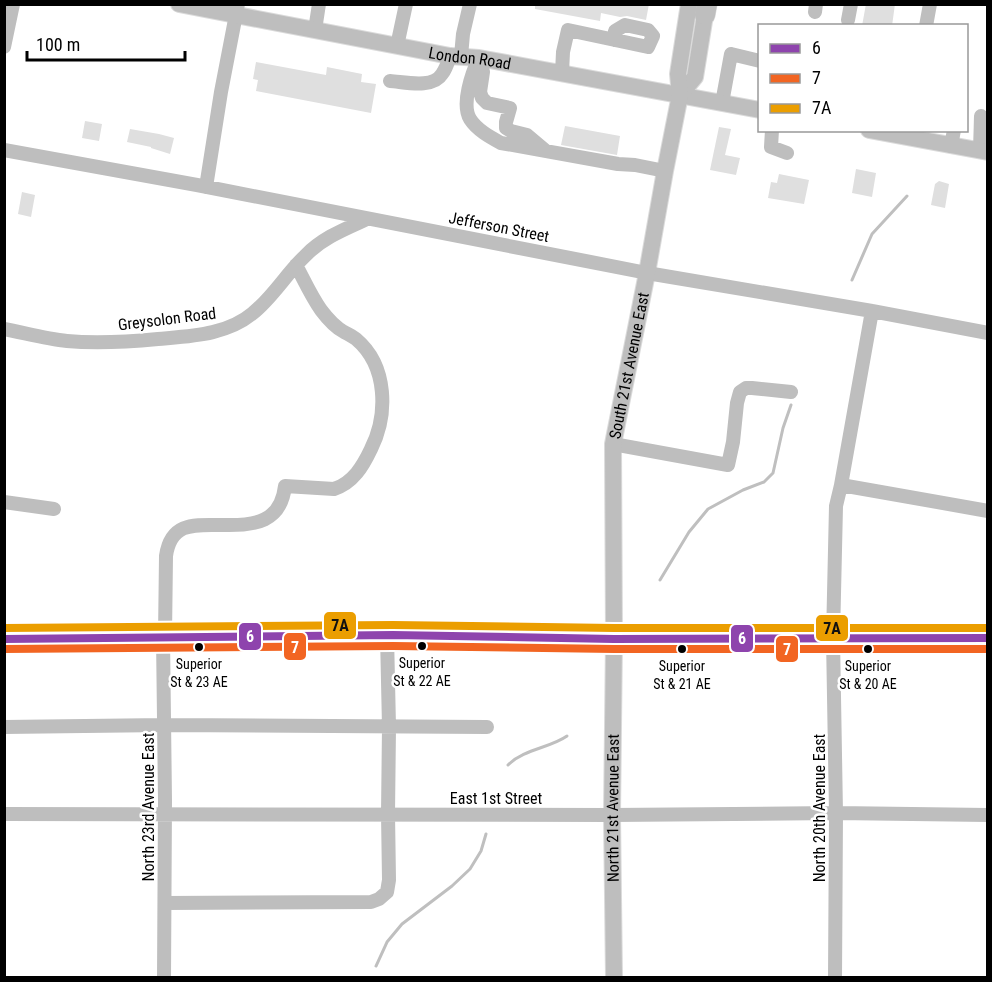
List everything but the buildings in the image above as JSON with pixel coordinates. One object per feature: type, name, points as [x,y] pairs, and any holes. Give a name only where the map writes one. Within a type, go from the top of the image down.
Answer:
[{"type":"main road","name":"London Road","points":[[179,4],[237,10],[315,30],[397,46],[479,58],[758,110]]},
{"type":"main road","name":"South 21st Avenue East","points":[[614,639],[613,444],[680,95],[695,77],[701,7]]},
{"type":"main road","points":[[899,133],[952,138],[984,152]]},
{"type":"main road","name":"North 21st Avenue East","points":[[614,639],[612,815],[614,978]]},
{"type":"street","points":[[4,47],[13,4]]},
{"type":"street","points":[[315,30],[319,4]]},
{"type":"street","points":[[397,46],[406,4]]},
{"type":"street","points":[[390,81],[427,83],[442,76],[456,56],[470,4]]},
{"type":"street","points":[[848,20],[851,4]]},
{"type":"street","points":[[926,24],[930,4]]},
{"type":"street","points":[[206,187],[237,10]]},
{"type":"street","points":[[562,73],[563,52],[568,30],[614,40]]},
{"type":"street","points":[[722,103],[731,54],[758,61]]},
{"type":"street","points":[[479,58],[483,72],[480,92],[482,98],[487,103],[510,108],[506,128],[527,135],[546,151]]},
{"type":"street","points":[[479,58],[473,70],[467,105],[469,117],[485,134],[501,143],[665,171]]},
{"type":"street","points":[[981,116],[984,152]]},
{"type":"street","points":[[772,132],[771,147],[787,153]]},
{"type":"street","name":"Jefferson Street","points":[[4,150],[647,273],[987,333]]},
{"type":"street","name":"Greysolon Road","points":[[4,329],[64,341],[101,343],[125,343],[221,330],[252,314],[315,247],[367,219]]},
{"type":"street","name":"North 23rd Avenue East","points":[[164,978],[164,637],[168,548],[178,531],[195,525],[240,525],[268,518],[280,506],[285,486],[334,489],[341,487],[353,478],[363,464],[381,419],[380,380],[375,362],[357,340],[333,324],[321,310],[296,265]]},
{"type":"street","name":"North 20th Avenue East","points":[[835,978],[836,813],[833,638],[836,506],[872,311]]},
{"type":"street","points":[[613,444],[728,465],[740,392],[746,388],[752,388],[791,392]]},
{"type":"street","points":[[841,485],[987,511]]},
{"type":"street","points":[[4,502],[54,509]]},
{"type":"street","points":[[165,903],[375,901],[383,896],[388,887],[387,635]]},
{"type":"street","points":[[4,639],[387,635],[614,639],[987,638]]},
{"type":"street","points":[[4,727],[165,725],[487,727]]},
{"type":"street","name":"East 1st Street","points":[[4,814],[836,813],[987,815]]},
{"type":"waterway","points":[[852,280],[872,234],[907,196]]},
{"type":"waterway","points":[[660,580],[689,532],[708,509],[743,490],[764,482],[773,473],[783,428],[791,405]]},
{"type":"waterway","points":[[508,765],[522,755],[567,736]]},
{"type":"waterway","points":[[376,966],[387,942],[402,924],[452,886],[470,869],[481,851],[486,834]]},
{"type":"transit line","name":"7A","points":[[4,628],[393,625],[614,628],[988,628]]},
{"type":"transit line","name":"6","points":[[4,639],[393,635],[614,639],[988,638]]},
{"type":"transit line","name":"7","points":[[4,649],[393,646],[614,649],[988,649]]},
{"type":"place","name":"Superior St & 22 AE","points":[[422,646]]},
{"type":"place","name":"Superior St & 23 AE","points":[[199,647]]},
{"type":"place","name":"Superior St & 21 AE","points":[[682,649]]},
{"type":"place","name":"Superior St & 20 AE","points":[[868,649]]}]
